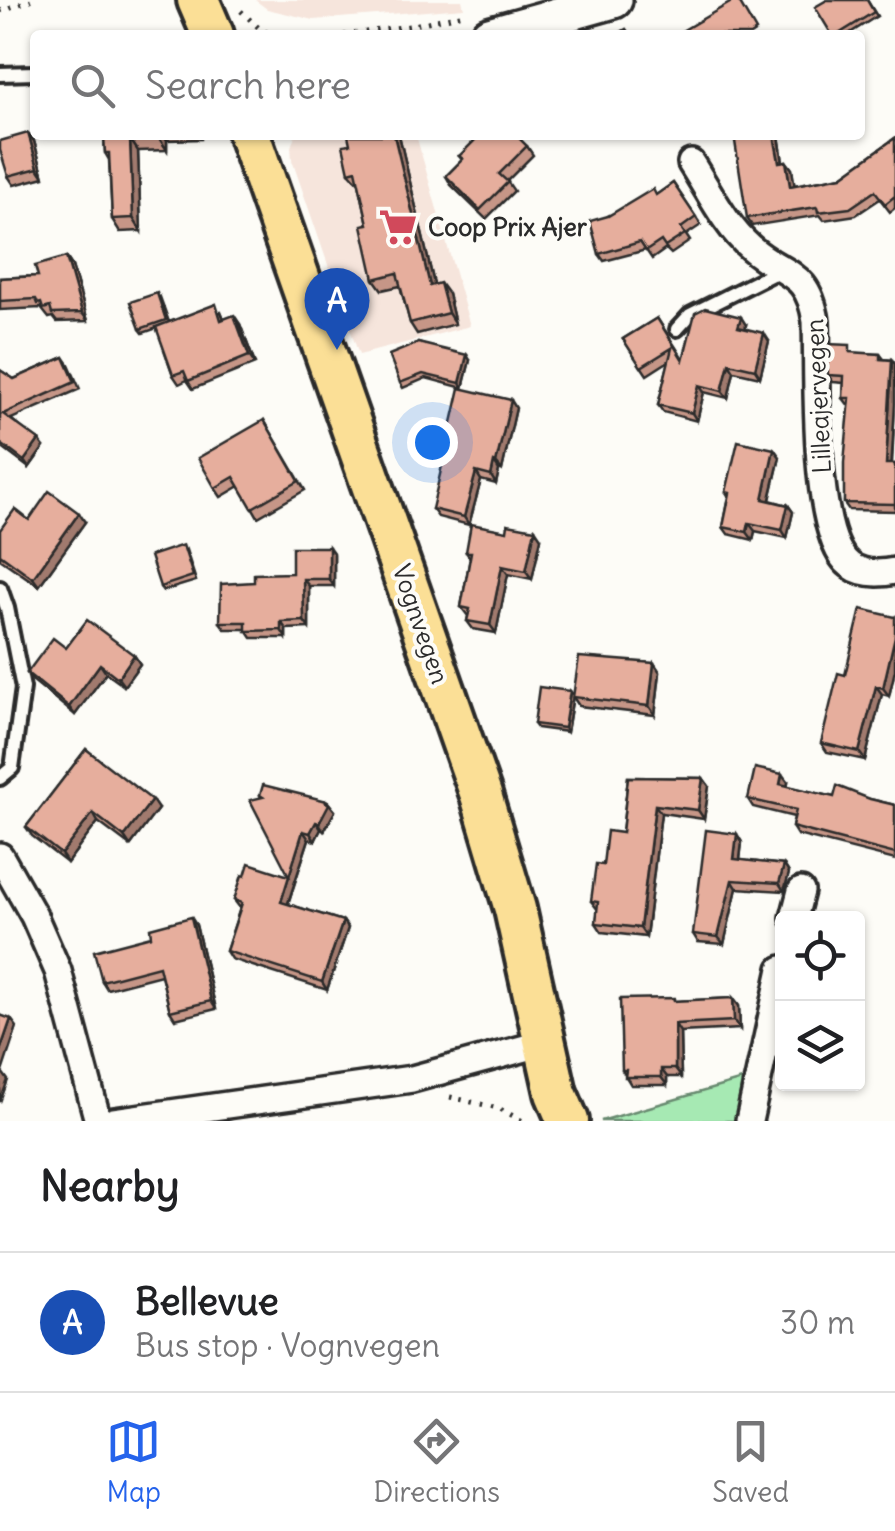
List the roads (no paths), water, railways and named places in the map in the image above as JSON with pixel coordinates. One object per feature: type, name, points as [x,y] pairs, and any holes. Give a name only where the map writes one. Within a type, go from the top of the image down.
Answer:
[{"type":"main road","points":[[198,0],[210,30]]},
{"type":"main road","points":[[483,23],[614,0]]},
{"type":"main road","name":"Vognvegen","points":[[251,140],[481,795],[515,909],[556,1093],[568,1121]]},
{"type":"street","name":"Lilleajervegen","points":[[691,164],[750,247],[800,280],[813,299],[820,465],[831,537],[850,565],[863,572],[895,572]]},
{"type":"street","points":[[0,856],[34,916],[58,970],[98,1121]]},
{"type":"street","points":[[796,911],[801,891]]},
{"type":"street","points":[[748,1121],[775,1001]]},
{"type":"street","points":[[114,1121],[412,1079],[544,1043]]},
{"type":"lane","points":[[0,74],[30,73]]},
{"type":"lane","points":[[677,329],[690,314],[782,268]]},
{"type":"lane","points":[[0,588],[24,688],[12,768],[0,778]]},
{"type":"place","name":"Coop Prix Ajer","points":[[398,227]]},
{"type":"place","name":"Bellevue","points":[[337,350]]}]
